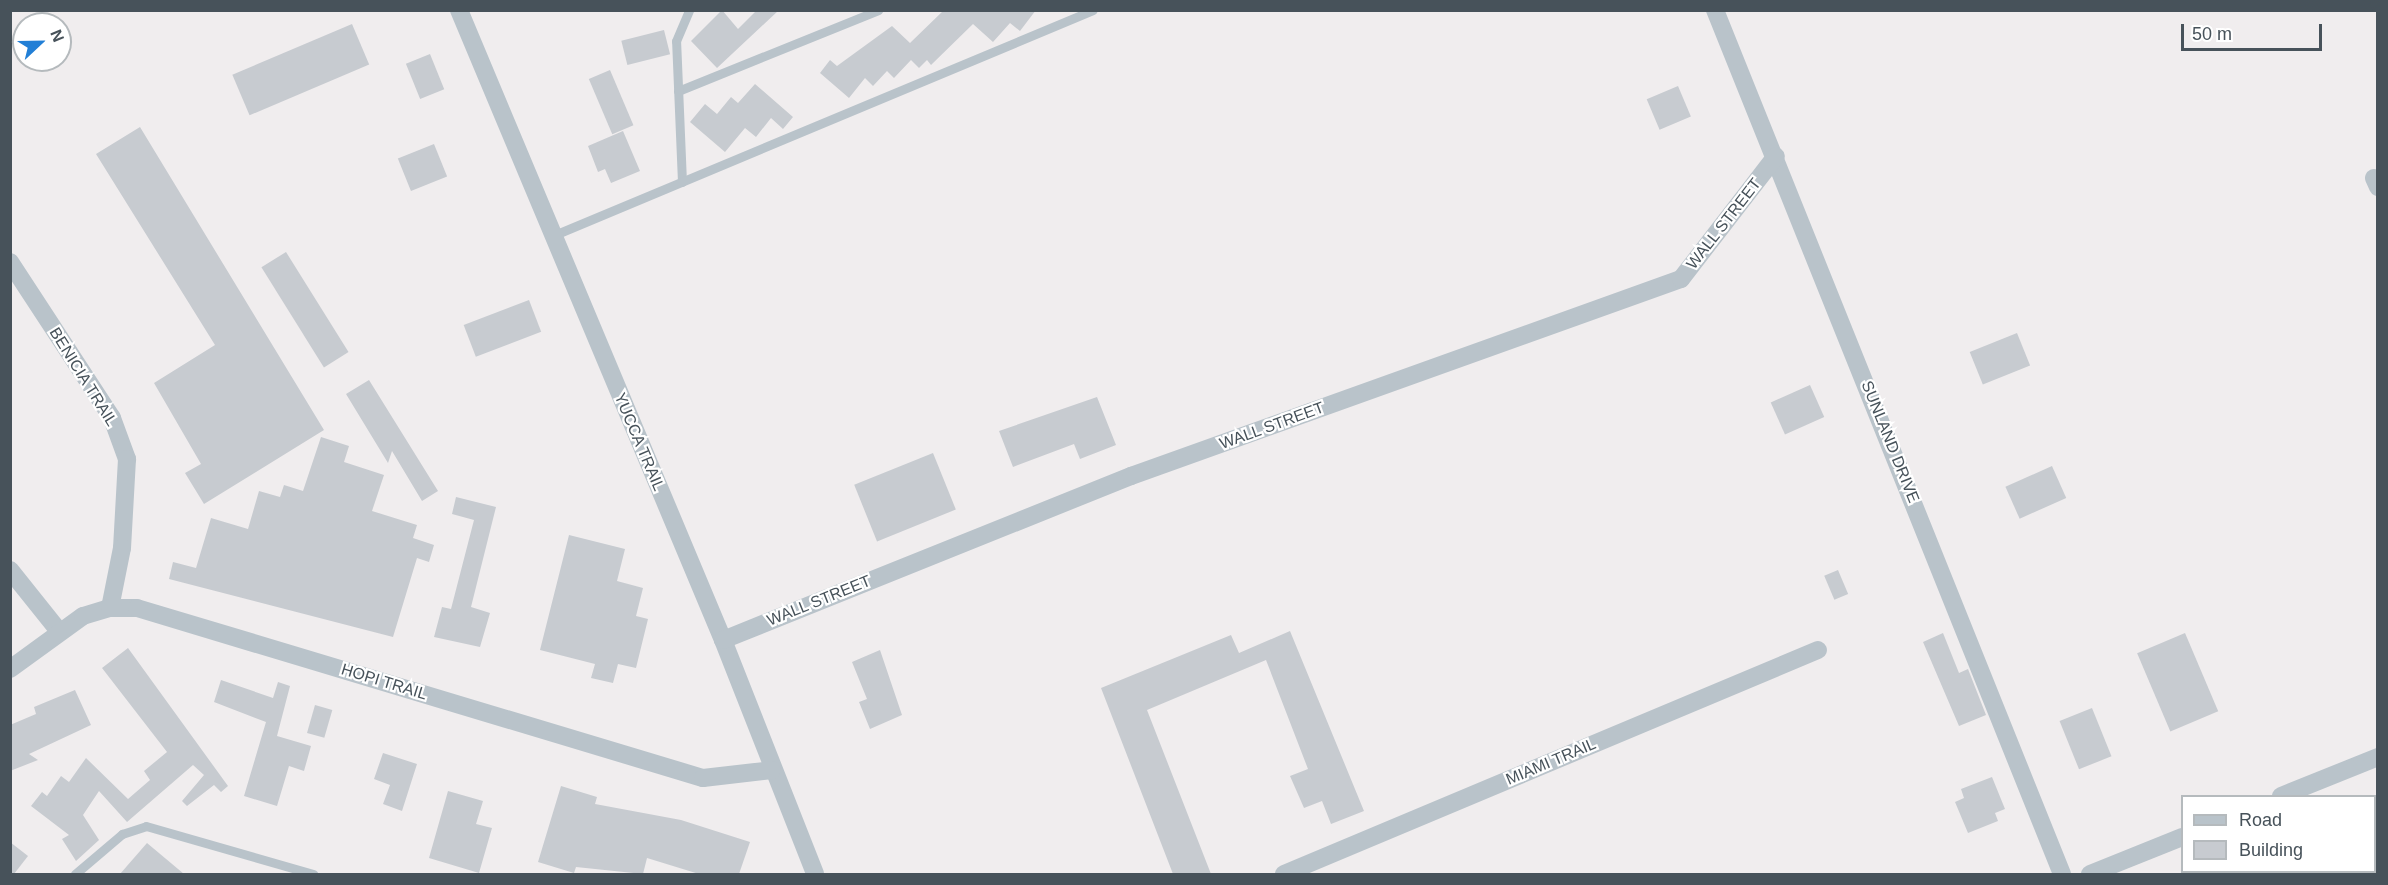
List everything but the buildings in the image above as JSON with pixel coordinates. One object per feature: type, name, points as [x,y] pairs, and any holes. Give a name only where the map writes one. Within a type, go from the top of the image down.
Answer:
[{"type":"street","name":"YUCCA TRAIL","points":[[459,10],[723,640],[772,770],[815,874]]},
{"type":"street","name":"SUNLAND DRIVE","points":[[1715,10],[1776,156],[2062,874]]},
{"type":"street","name":"WALL STREET","points":[[723,640],[1131,476],[1681,279],[1776,156]]},
{"type":"street","name":"BENICIA TRAIL","points":[[10,262],[112,418],[127,459],[122,548],[110,608]]},
{"type":"street","points":[[10,570],[58,630]]},
{"type":"street","name":"HOPI TRAIL","points":[[10,669],[58,630],[110,608],[137,608],[703,778],[772,770]]},
{"type":"street","name":"MIAMI TRAIL","points":[[1284,874],[1818,650]]},
{"type":"street","points":[[2283,795],[2378,757]]},
{"type":"street","points":[[2090,874],[2181,837]]},
{"type":"lane","points":[[682,182],[676,41],[689,10]]},
{"type":"lane","points":[[678,91],[878,10]]},
{"type":"lane","points":[[552,236],[1093,10]]},
{"type":"lane","points":[[75,874],[122,834],[146,826],[313,874]]}]
